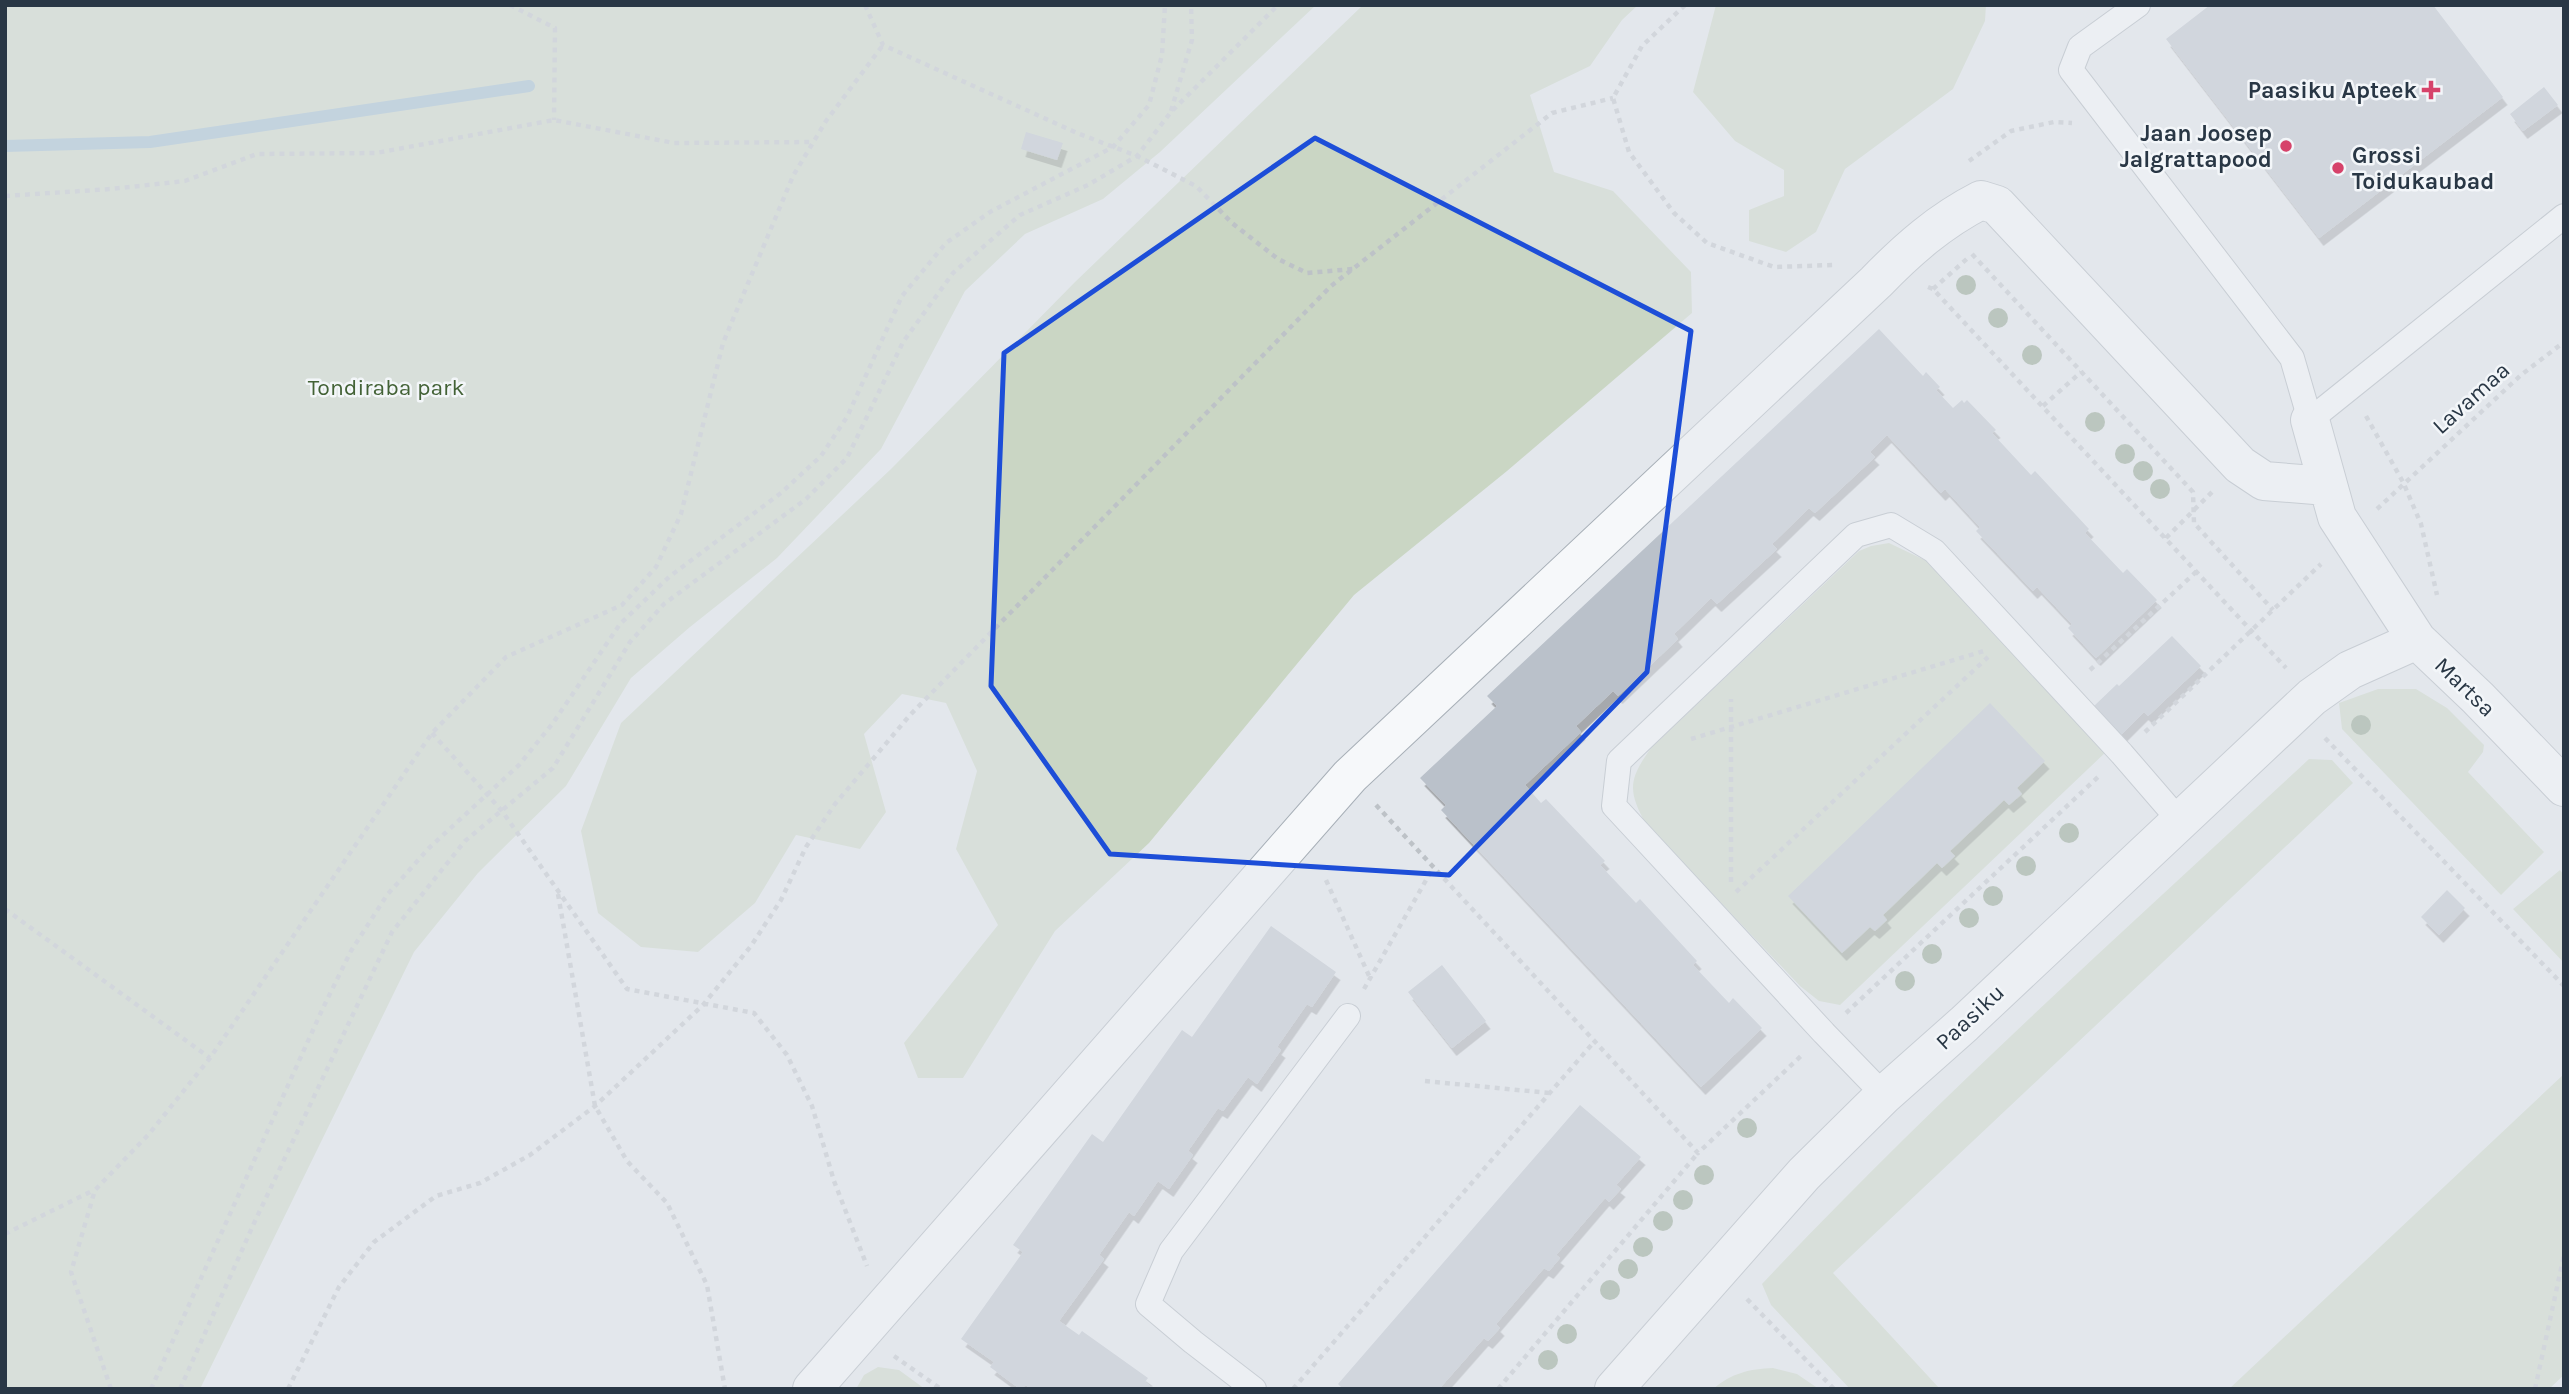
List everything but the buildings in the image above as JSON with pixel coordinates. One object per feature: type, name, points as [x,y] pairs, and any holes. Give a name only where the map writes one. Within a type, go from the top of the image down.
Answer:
[{"type":"street","points":[[813,1389],[1350,776],[1876,282],[1913,244],[1953,214],[1981,200],[1997,205],[2240,465],[2264,481],[2327,486]]},
{"type":"street","points":[[2310,420],[2337,517],[2417,640]]},
{"type":"street","name":"Martsa","points":[[2350,670],[2417,640],[2479,698],[2564,787]]},
{"type":"street","name":"Paasiku","points":[[1614,1389],[1804,1174],[1884,1095],[1964,1024],[2312,697],[2350,670]]},
{"type":"lane","points":[[2138,5],[2080,47],[2071,70],[2292,358],[2310,420],[2564,216]]},
{"type":"lane","points":[[1884,1095],[1824,1034],[1614,806],[1619,761],[1856,535],[1891,525],[1934,551],[2006,640],[2066,693],[2179,820]]},
{"type":"lane","points":[[1254,1389],[1149,1304],[1171,1251],[1349,1016]]},
{"type":"path","points":[[510,5],[555,28],[554,120]]},
{"type":"path","points":[[865,5],[883,45],[1137,156],[1196,186],[1231,223],[1278,259],[1307,273],[1354,268]]},
{"type":"path","points":[[150,1389],[321,1010],[351,951],[387,895],[429,848],[519,765],[553,723],[620,624],[669,577],[781,493],[821,456],[847,416],[902,296],[946,243],[990,212],[1113,147],[1149,105],[1162,55],[1165,5]]},
{"type":"path","points":[[1171,112],[1192,40],[1191,5]]},
{"type":"path","points":[[180,1389],[255,1220],[392,932],[465,841],[553,768],[630,642],[664,604],[806,499],[847,458],[903,342],[953,272],[1020,215],[1088,185],[1137,156],[1171,112],[1278,5]]},
{"type":"path","points":[[1685,5],[1642,46],[1613,98],[1629,152],[1674,213],[1707,243],[1774,267],[1833,266],[1843,261]]},
{"type":"path","points":[[5,1234],[94,1189],[149,1133],[210,1058],[432,733],[506,657],[622,605],[656,567],[681,513],[723,343],[793,176],[826,121],[883,45]]},
{"type":"path","points":[[288,1389],[339,1287],[374,1242],[436,1196],[480,1183],[530,1155],[595,1106],[702,1005],[751,946],[781,900],[806,847],[835,804],[910,715],[1331,286],[1552,113],[1613,98]]},
{"type":"path","points":[[5,196],[185,181],[257,154],[376,153],[554,120],[674,143],[814,142]]},
{"type":"path","points":[[1967,162],[2011,131],[2054,122],[2113,126]]},
{"type":"path","points":[[1972,254],[2193,492],[2194,523],[2273,610]]},
{"type":"path","points":[[1922,284],[1933,289],[2251,629],[2312,697],[2326,737],[2564,986]]},
{"type":"path","name":"Lavamaa","points":[[2403,482],[2521,375],[2564,342]]},
{"type":"path","points":[[2043,406],[2081,372]]},
{"type":"path","points":[[2350,388],[2403,482],[2421,524],[2437,594],[2417,640]]},
{"type":"path","points":[[2066,693],[2197,571]]},
{"type":"path","points":[[1498,1389],[1698,1153],[2251,629]]},
{"type":"path","points":[[1731,655],[1731,897],[2006,640]]},
{"type":"path","points":[[1681,742],[2006,640]]},
{"type":"path","points":[[432,733],[502,811],[627,989],[754,1013],[787,1055],[812,1106],[834,1181],[859,1242],[871,1322],[941,1389]]},
{"type":"path","points":[[2317,743],[2326,737]]},
{"type":"path","points":[[1350,776],[1698,1153]]},
{"type":"path","points":[[1349,1016],[1433,868]]},
{"type":"path","points":[[1326,880],[1370,979]]},
{"type":"path","points":[[558,893],[595,1106],[628,1161],[667,1203],[707,1285],[725,1389]]},
{"type":"path","points":[[5,909],[210,1058]]},
{"type":"path","points":[[1293,1389],[1594,1042]]},
{"type":"path","points":[[1426,1081],[1550,1093]]},
{"type":"path","points":[[94,1189],[71,1272],[111,1389]]},
{"type":"path","points":[[2535,1389],[2564,1255]]},
{"type":"path","points":[[1719,1270],[1834,1389]]},
{"type":"highlighted area","points":[[1315,138],[1691,331],[1647,672],[1449,875],[1110,854],[991,686],[1004,353]]},
{"type":"green space","name":"Tondiraba park","points":[[5,5],[1316,5],[1160,152],[1103,199],[1025,234],[965,291],[881,449],[777,558],[631,678],[566,786],[478,873],[414,952],[200,1389],[5,1389]]},
{"type":"green space","points":[[1363,5],[1638,5],[1622,20],[1590,66],[1530,95],[1554,172],[1613,191],[1691,272],[1692,313],[1507,471],[1354,595],[1149,843],[1055,931],[963,1078],[918,1078],[904,1043],[998,925],[956,849],[977,771],[946,703],[902,694],[864,734],[886,812],[860,849],[796,835],[755,903],[698,952],[641,947],[598,913],[581,831],[621,723],[891,469],[1075,282]]},
{"type":"green space","points":[[1716,5],[1986,5],[1985,21],[1953,89],[1845,169],[1816,232],[1786,252],[1749,241],[1749,210],[1784,196],[1784,170],[1735,141],[1693,92]]},
{"type":"green space","points":[[1889,543],[1931,563],[2108,750],[1840,1005],[1819,1001],[1800,986],[1646,824],[1633,793],[1633,785],[1638,768],[1651,748],[1859,551]]},
{"type":"green space","points":[[2378,689],[2416,689],[2447,708],[2484,745],[2483,752],[2468,772],[2544,852],[2501,895],[2342,729],[2339,703]]},
{"type":"green space","points":[[2309,759],[2332,760],[2353,783],[1833,1273],[1940,1389],[1850,1389],[1771,1305],[1762,1284],[1962,1082]]},
{"type":"green space","points":[[2560,870],[2564,875],[2564,963],[2513,909]]},
{"type":"green space","points":[[2564,1074],[2564,1375],[2549,1389],[2229,1389]]},
{"type":"green space","points":[[878,1367],[899,1370],[925,1389],[856,1389],[864,1375]]},
{"type":"green space","points":[[1773,1368],[1797,1374],[1819,1389],[1713,1389],[1741,1373]]},
{"type":"waterway","points":[[5,146],[150,142],[529,86]]},
{"type":"place","name":"Paasiku Apteek","points":[[2431,90]]},
{"type":"place","name":"Jaan Joosep Jalgrattapood","points":[[2286,146]]},
{"type":"place","name":"Grossi Toidukaubad","points":[[2338,168]]}]
